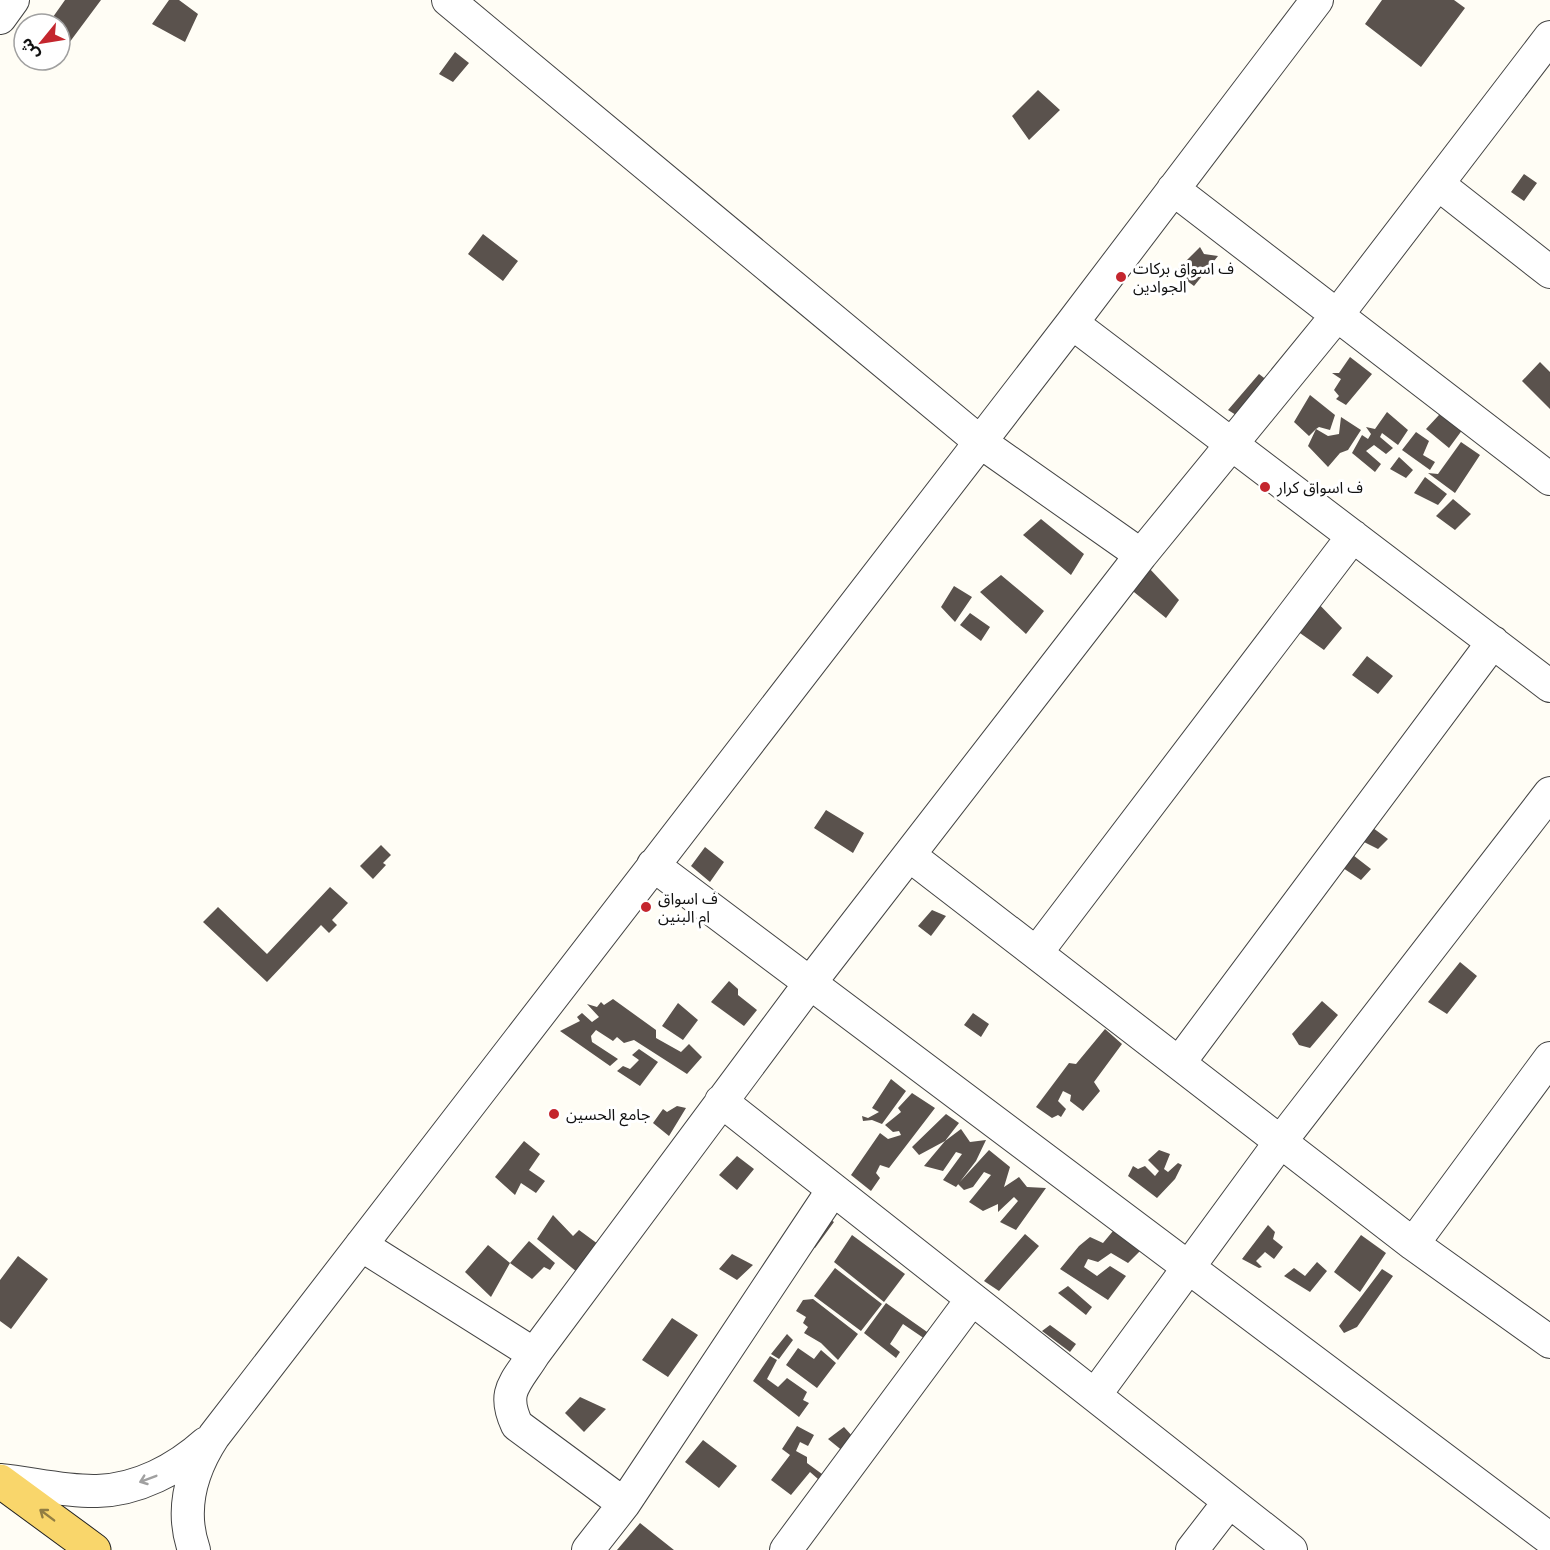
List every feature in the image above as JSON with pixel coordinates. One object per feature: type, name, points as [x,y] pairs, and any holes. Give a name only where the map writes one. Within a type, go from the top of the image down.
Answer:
[{"type":"main road","points":[[0,1480],[94,1550]]},
{"type":"street","points":[[0,18],[13,0]]},
{"type":"street","points":[[448,0],[979,441],[1141,555]]},
{"type":"street","points":[[194,1550],[187,1518],[188,1496],[201,1455],[214,1436],[1072,323],[1317,0]]},
{"type":"street","points":[[624,1504],[517,1425],[510,1409],[508,1396],[534,1354],[810,983],[1141,555],[1338,314],[1438,184],[1544,56]]},
{"type":"street","points":[[1438,184],[1550,272]]},
{"type":"street","points":[[1173,189],[1550,479]]},
{"type":"street","points":[[1072,323],[1232,442],[1550,686]]},
{"type":"street","points":[[1037,952],[1353,536]]},
{"type":"street","points":[[1179,1063],[1493,642]]},
{"type":"street","points":[[1095,1395],[1281,1141],[1550,794]]},
{"type":"street","points":[[909,855],[1413,1244],[1550,1342]]},
{"type":"street","points":[[653,865],[1550,1539]]},
{"type":"street","points":[[1413,1244],[1550,1058]]},
{"type":"street","points":[[721,1101],[832,1191],[1291,1550]]},
{"type":"street","points":[[588,1550],[624,1504],[832,1191]]},
{"type":"street","points":[[362,1245],[534,1354]]},
{"type":"street","points":[[786,1550],[972,1299]]},
{"type":"street","points":[[0,1480],[97,1491],[123,1487],[172,1468],[214,1436]]},
{"type":"street","points":[[1192,1550],[1229,1502]]},
{"type":"building","points":[[65,0],[101,0],[72,39],[72,12],[56,12]]},
{"type":"building","points":[[169,0],[179,0],[198,14],[185,42],[152,24]]},
{"type":"building","points":[[1382,0],[1454,0],[1465,8],[1421,67],[1365,24]]},
{"type":"building","points":[[455,52],[469,63],[453,82],[439,74]]},
{"type":"building","points":[[1038,90],[1060,110],[1029,140],[1012,116]]},
{"type":"building","points":[[1524,174],[1537,183],[1524,201],[1511,192]]},
{"type":"building","points":[[483,234],[518,261],[503,281],[468,254]]},
{"type":"building","points":[[1200,247],[1204,254],[1218,256],[1194,286],[1175,272]]},
{"type":"building","points":[[1350,357],[1372,374],[1346,405],[1336,399],[1339,396],[1334,390],[1341,379],[1332,373],[1339,373]]},
{"type":"building","points":[[1540,362],[1550,372],[1550,409],[1522,381]]},
{"type":"building","points":[[1259,374],[1277,388],[1298,387],[1283,407],[1270,401],[1252,425],[1228,410]]},
{"type":"building","points":[[1310,395],[1335,415],[1330,430],[1319,427],[1309,436],[1294,422]]},
{"type":"building","points":[[1451,402],[1471,418],[1449,448],[1426,429]]},
{"type":"building","points":[[1387,412],[1408,430],[1398,445],[1382,433],[1380,437],[1393,448],[1386,454],[1374,445],[1366,451],[1381,464],[1375,472],[1352,453],[1362,435],[1368,439],[1371,434],[1366,427],[1375,429]]},
{"type":"building","points":[[1341,417],[1361,430],[1348,450],[1340,453],[1328,467],[1308,446],[1316,429],[1328,436],[1339,434]]},
{"type":"building","points":[[1416,432],[1429,441],[1423,455],[1435,462],[1430,470],[1402,450]]},
{"type":"building","points":[[1461,442],[1480,455],[1455,493],[1428,473],[1438,474]]},
{"type":"building","points":[[1399,457],[1413,470],[1406,478],[1390,469]]},
{"type":"building","points":[[1425,477],[1447,494],[1438,505],[1414,493]]},
{"type":"building","points":[[1453,499],[1471,514],[1455,530],[1436,516]]},
{"type":"building","points":[[1041,519],[1084,554],[1071,575],[1023,535]]},
{"type":"building","points":[[1149,568],[1179,600],[1166,618],[1129,588]]},
{"type":"building","points":[[1001,575],[1044,611],[1026,634],[980,592]]},
{"type":"building","points":[[954,586],[972,597],[955,622],[941,607]]},
{"type":"building","points":[[1312,597],[1342,628],[1324,650],[1290,626]]},
{"type":"building","points":[[970,613],[990,627],[981,641],[960,625]]},
{"type":"building","points":[[1367,656],[1393,676],[1378,694],[1352,675]]},
{"type":"building","points":[[826,810],[864,833],[853,853],[814,828]]},
{"type":"building","points":[[1373,828],[1388,839],[1378,849],[1362,841]]},
{"type":"building","points":[[381,845],[391,855],[383,863],[386,865],[373,879],[360,866]]},
{"type":"building","points":[[705,847],[724,862],[710,882],[691,866]]},
{"type":"building","points":[[1349,852],[1371,869],[1361,880],[1340,866]]},
{"type":"building","points":[[330,887],[348,903],[332,920],[337,925],[329,933],[321,925],[267,982],[203,922],[218,907],[267,954]]},
{"type":"building","points":[[932,910],[946,916],[931,936],[918,926]]},
{"type":"building","points":[[1460,962],[1477,976],[1447,1014],[1428,1002]]},
{"type":"building","points":[[729,981],[738,989],[738,995],[757,1010],[744,1026],[711,1002]]},
{"type":"building","points":[[613,999],[656,1030],[656,1038],[681,1052],[689,1044],[702,1057],[687,1074],[634,1040],[624,1043],[617,1037],[613,1041],[596,1030],[591,1036],[592,1042],[618,1059],[610,1066],[560,1031],[580,1021],[577,1017],[582,1013],[592,1022],[599,1017],[587,1004],[597,1007],[601,1002],[604,1005]]},
{"type":"building","points":[[1322,1001],[1338,1015],[1310,1048],[1299,1045],[1292,1034]]},
{"type":"building","points":[[678,1003],[698,1020],[683,1040],[662,1026]]},
{"type":"building","points":[[973,1013],[989,1024],[981,1037],[964,1025]]},
{"type":"building","points":[[1105,1029],[1122,1044],[1094,1082],[1100,1091],[1083,1111],[1070,1101],[1071,1095],[1063,1091],[1058,1101],[1066,1109],[1061,1117],[1058,1115],[1052,1118],[1036,1107],[1069,1063],[1076,1064]]},
{"type":"building","points":[[639,1049],[658,1062],[640,1086],[617,1071],[623,1066],[630,1069],[639,1060],[632,1055]]},
{"type":"building","points":[[891,1079],[906,1091],[882,1124],[872,1120],[863,1121],[862,1116],[868,1118],[879,1112],[872,1108]]},
{"type":"building","points":[[912,1093],[935,1108],[889,1168],[880,1165],[876,1173],[880,1178],[871,1191],[851,1175],[880,1133],[888,1139],[901,1135],[899,1131],[893,1132],[885,1125],[901,1112],[898,1108]]},
{"type":"building","points":[[677,1106],[686,1108],[669,1136],[653,1123],[663,1109],[667,1112]]},
{"type":"building","points":[[946,1114],[959,1123],[945,1141],[919,1155],[912,1147]]},
{"type":"building","points":[[961,1129],[970,1142],[986,1140],[976,1161],[956,1187],[943,1180],[962,1154],[956,1152],[943,1171],[924,1166],[945,1141]]},
{"type":"building","points":[[524,1141],[540,1154],[529,1170],[545,1181],[536,1193],[521,1183],[515,1195],[495,1177]]},
{"type":"building","points":[[989,1150],[1010,1167],[1004,1187],[1019,1177],[1027,1187],[1046,1188],[1016,1230],[1000,1222],[1018,1201],[1014,1197],[998,1212],[998,1204],[983,1211],[969,1202],[991,1175],[984,1172],[973,1187],[964,1190],[958,1184]]},
{"type":"building","points":[[1159,1150],[1170,1154],[1164,1169],[1168,1172],[1178,1163],[1182,1165],[1175,1179],[1157,1198],[1128,1176],[1133,1166],[1138,1169],[1145,1166],[1155,1176],[1159,1171],[1148,1160]]},
{"type":"building","points":[[737,1156],[754,1169],[737,1190],[719,1175]]},
{"type":"building","points":[[553,1215],[573,1236],[579,1230],[602,1247],[577,1272],[537,1239]]},
{"type":"building","points":[[825,1216],[834,1222],[815,1248],[805,1243]]},
{"type":"building","points":[[1268,1225],[1275,1232],[1273,1239],[1283,1247],[1274,1259],[1265,1252],[1256,1261],[1262,1267],[1259,1268],[1242,1259]]},
{"type":"building","points":[[1113,1231],[1140,1251],[1128,1263],[1111,1253],[1098,1262],[1088,1259],[1084,1267],[1097,1276],[1110,1266],[1126,1276],[1108,1300],[1060,1269],[1079,1246],[1090,1237],[1103,1243]]},
{"type":"building","points":[[1025,1234],[1039,1246],[999,1291],[984,1281]]},
{"type":"building","points":[[852,1235],[905,1274],[884,1302],[834,1262]]},
{"type":"building","points":[[1361,1235],[1386,1253],[1360,1292],[1334,1272]]},
{"type":"building","points":[[529,1241],[555,1263],[550,1270],[544,1267],[532,1279],[510,1263]]},
{"type":"building","points":[[488,1245],[510,1263],[491,1297],[465,1272]]},
{"type":"building","points":[[732,1254],[753,1265],[737,1280],[719,1269]]},
{"type":"building","points":[[18,1256],[48,1279],[11,1329],[0,1321],[0,1280]]},
{"type":"building","points":[[1317,1262],[1327,1271],[1310,1292],[1284,1276],[1294,1268],[1305,1276]]},
{"type":"building","points":[[835,1268],[882,1304],[861,1331],[814,1296]]},
{"type":"building","points":[[1382,1269],[1393,1276],[1357,1327],[1344,1333],[1339,1326]]},
{"type":"building","points":[[1068,1286],[1092,1307],[1086,1315],[1058,1293]]},
{"type":"building","points":[[813,1299],[858,1334],[838,1360],[821,1343],[804,1333],[808,1327],[803,1323],[806,1317],[796,1311],[803,1300]]},
{"type":"building","points":[[886,1303],[930,1334],[925,1339],[903,1324],[890,1344],[900,1352],[896,1358],[864,1333]]},
{"type":"building","points":[[672,1318],[698,1335],[668,1377],[642,1360]]},
{"type":"building","points":[[1050,1325],[1076,1344],[1070,1352],[1042,1331]]},
{"type":"building","points":[[787,1334],[793,1340],[779,1359],[771,1354]]},
{"type":"building","points":[[798,1348],[814,1359],[821,1350],[836,1363],[817,1388],[786,1365]]},
{"type":"building","points":[[770,1356],[777,1360],[767,1379],[778,1387],[787,1378],[807,1392],[803,1400],[809,1403],[799,1417],[753,1381]]},
{"type":"building","points":[[580,1397],[606,1409],[584,1432],[565,1413]]},
{"type":"building","points":[[797,1426],[814,1435],[808,1446],[800,1442],[796,1451],[807,1457],[807,1463],[822,1474],[818,1479],[810,1472],[791,1495],[771,1480],[790,1455],[782,1449]]},
{"type":"building","points":[[844,1427],[854,1438],[844,1452],[828,1439]]},
{"type":"building","points":[[703,1440],[737,1466],[719,1488],[685,1462]]},
{"type":"building","points":[[640,1523],[674,1550],[617,1550]]},
{"type":"place","name":"ف اسواق بركات الجوادين","points":[[1121,277]]},
{"type":"place","name":"ف اسواق كرار","points":[[1265,487]]},
{"type":"place","name":"ف اسواق ام البنين","points":[[646,907]]},
{"type":"place","name":"جامع الحسين","points":[[554,1114]]}]
